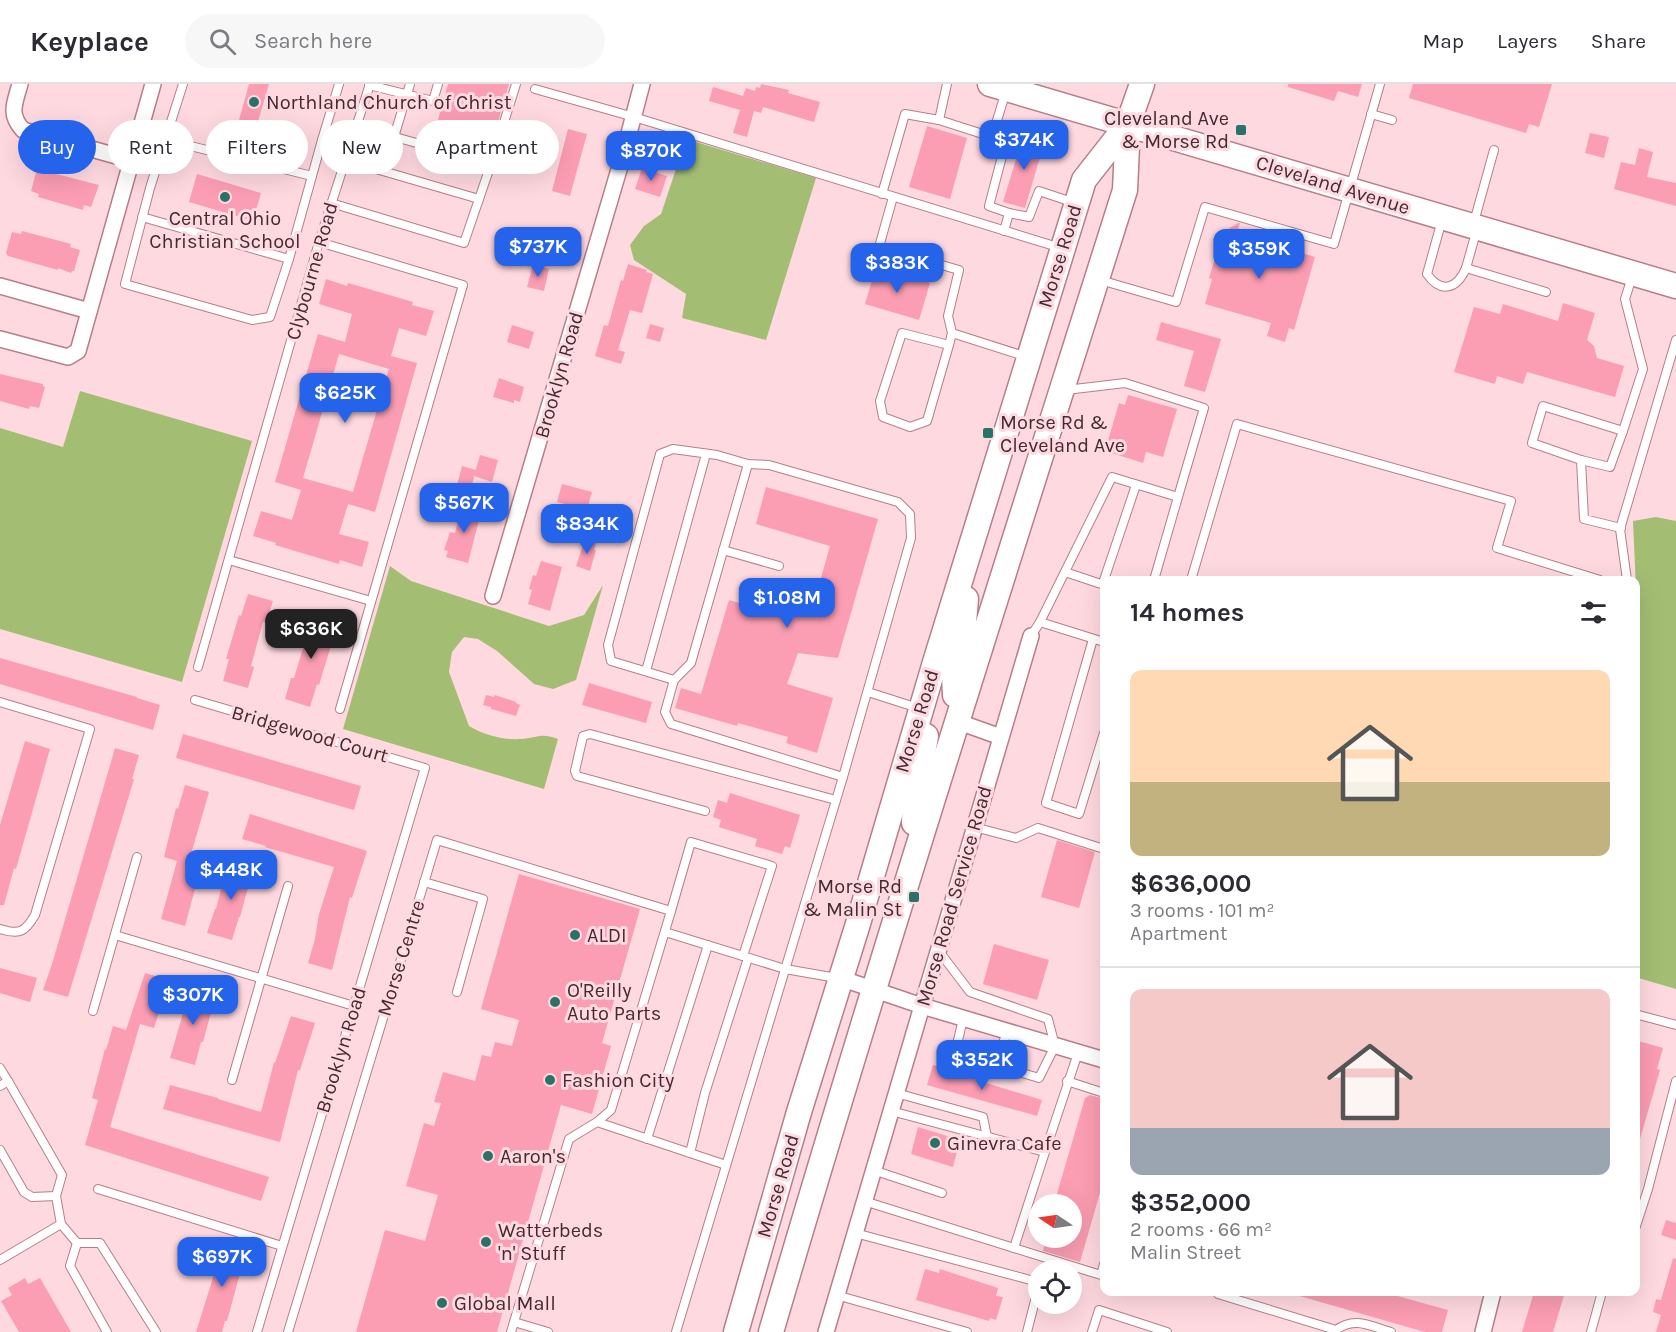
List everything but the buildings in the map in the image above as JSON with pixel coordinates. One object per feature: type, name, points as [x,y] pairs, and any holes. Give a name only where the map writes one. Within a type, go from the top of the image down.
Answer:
[{"type":"main road","name":"Morse Road","points":[[771,1332],[873,988],[1125,190],[1128,124],[1142,84]]},
{"type":"main road","name":"Cleveland Avenue","points":[[1001,86],[1676,286]]},
{"type":"main road","name":"Morse Road","points":[[736,1332],[799,1112],[1076,203],[1084,180],[1128,124]]},
{"type":"main road","points":[[956,721],[954,675],[963,633],[975,534]]},
{"type":"main road","points":[[913,861],[915,801],[927,728],[921,709]]},
{"type":"street","points":[[20,84],[13,111],[15,122],[23,130],[108,154]]},
{"type":"street","points":[[143,120],[153,84]]},
{"type":"street","name":"Brooklyn Road","points":[[493,596],[642,84]]},
{"type":"street","points":[[0,339],[68,357],[78,351],[127,174]]},
{"type":"street","points":[[0,286],[88,311]]},
{"type":"street","name":"Morse Road Service Road","points":[[826,1332],[1031,636]]},
{"type":"street","points":[[956,721],[1001,737]]},
{"type":"street","points":[[840,978],[963,1019],[1100,1059]]},
{"type":"street","points":[[1484,1332],[1492,1296]]},
{"type":"lane","points":[[172,120],[183,84]]},
{"type":"lane","points":[[328,120],[339,84]]},
{"type":"lane","points":[[370,84],[433,100],[438,84]]},
{"type":"lane","name":"Clybourne Road","points":[[358,120],[370,84]]},
{"type":"lane","points":[[399,120],[410,84]]},
{"type":"lane","points":[[505,120],[516,84]]},
{"type":"lane","points":[[939,120],[947,84]]},
{"type":"lane","points":[[1096,279],[1176,302],[1205,207],[1334,244],[1380,84]]},
{"type":"lane","points":[[992,137],[1001,86]]},
{"type":"lane","points":[[535,89],[1063,248]]},
{"type":"lane","points":[[882,194],[905,114],[939,120],[1006,141],[989,206],[1029,217],[1039,191],[1076,203]]},
{"type":"lane","points":[[1371,114],[1392,120]]},
{"type":"lane","points":[[194,147],[312,176]]},
{"type":"lane","points":[[155,174],[125,284],[252,320],[270,317],[289,259],[320,147]]},
{"type":"lane","points":[[1443,218],[1427,274],[1431,280],[1445,286],[1453,286],[1459,282],[1466,268],[1494,150]]},
{"type":"lane","name":"Clybourne Road","points":[[198,668],[319,242],[341,174]]},
{"type":"lane","points":[[393,174],[479,199]]},
{"type":"lane","points":[[332,204],[464,243],[488,174]]},
{"type":"lane","points":[[892,197],[879,246],[959,270],[948,316],[952,333],[949,345],[927,421],[910,427],[883,417],[880,401],[902,333],[949,345]]},
{"type":"lane","points":[[1004,231],[1009,213]]},
{"type":"lane","points":[[142,217],[289,259]]},
{"type":"lane","points":[[319,242],[463,285],[340,709]]},
{"type":"lane","points":[[1466,268],[1546,292]]},
{"type":"lane","points":[[1623,431],[1543,406],[1532,443],[1581,460],[1610,467],[1623,431],[1644,369],[1625,299],[1633,274]]},
{"type":"lane","points":[[952,333],[1029,357]]},
{"type":"lane","points":[[1626,576],[1620,528],[1676,340]]},
{"type":"lane","points":[[1062,390],[1125,383],[1204,408],[1155,576]]},
{"type":"lane","points":[[1192,576],[1236,424],[1511,501],[1497,548],[1587,576]]},
{"type":"lane","points":[[674,680],[612,661],[608,645],[660,454],[673,449],[748,464],[769,465],[898,502],[910,514],[911,537],[868,692],[676,1332]]},
{"type":"lane","points":[[646,671],[706,454]]},
{"type":"lane","points":[[1581,460],[1584,519],[1620,528]]},
{"type":"lane","points":[[748,464],[691,663],[674,680],[665,712],[671,724],[843,777]]},
{"type":"lane","points":[[1031,636],[1112,477],[1178,497]]},
{"type":"lane","points":[[1106,576],[1136,484]]},
{"type":"lane","points":[[723,550],[779,566]]},
{"type":"lane","points":[[229,560],[371,601]]},
{"type":"lane","points":[[1065,572],[1100,582]]},
{"type":"lane","points":[[1040,622],[1100,641]]},
{"type":"lane","points":[[1093,639],[1046,803],[1079,814],[1100,746]]},
{"type":"lane","points":[[868,692],[921,709]]},
{"type":"lane","name":"Bridgewood Court","points":[[195,700],[425,768]]},
{"type":"lane","points":[[0,702],[90,729],[35,915],[27,928],[14,933],[0,929]]},
{"type":"lane","points":[[705,811],[577,776],[575,771],[583,736],[590,734],[836,800]]},
{"type":"lane","name":"Brooklyn Road","points":[[256,1332],[425,768]]},
{"type":"lane","points":[[974,826],[1016,838],[1038,828],[1100,848]]},
{"type":"lane","name":"Morse Centre","points":[[288,1332],[437,840],[671,911]]},
{"type":"lane","points":[[511,1332],[569,1139],[597,1122],[611,1110],[692,842],[772,866],[705,1093],[690,1153]]},
{"type":"lane","points":[[93,1011],[138,857]]},
{"type":"lane","points":[[424,882],[483,899],[457,992]]},
{"type":"lane","points":[[232,1080],[288,886]]},
{"type":"lane","points":[[665,932],[785,969],[840,978]]},
{"type":"lane","points":[[115,935],[354,1006]]},
{"type":"lane","points":[[647,1138],[708,945]]},
{"type":"lane","points":[[938,950],[970,992],[1048,1019],[1055,1046],[1039,1078],[955,1053],[963,1019]]},
{"type":"lane","points":[[1640,1015],[1676,1025]]},
{"type":"lane","points":[[995,1065],[1007,1032]]},
{"type":"lane","points":[[1014,1248],[1078,1053]]},
{"type":"lane","points":[[0,1068],[62,1174],[56,1196],[61,1224],[77,1244]]},
{"type":"lane","points":[[0,1086],[8,1081]]},
{"type":"lane","points":[[1067,1081],[1100,1092]]},
{"type":"lane","points":[[1640,1214],[1676,1081]]},
{"type":"lane","points":[[896,1093],[983,1117],[987,1137]]},
{"type":"lane","points":[[891,1111],[1045,1152]]},
{"type":"lane","points":[[597,1122],[726,1165]]},
{"type":"lane","points":[[0,1150],[24,1192],[32,1197],[56,1196]]},
{"type":"lane","points":[[873,1170],[942,1193]]},
{"type":"lane","points":[[98,1189],[282,1246]]},
{"type":"lane","points":[[864,1201],[1100,1275]]},
{"type":"lane","points":[[0,1260],[61,1224]]},
{"type":"lane","points":[[855,1233],[1028,1279]]},
{"type":"lane","points":[[77,1244],[100,1243],[156,1332]]},
{"type":"lane","points":[[77,1244],[70,1266],[107,1332]]},
{"type":"lane","points":[[836,1295],[967,1332]]},
{"type":"lane","points":[[1228,1296],[1336,1329],[1345,1323],[1356,1322],[1391,1332]]},
{"type":"lane","points":[[1591,1332],[1601,1296]]},
{"type":"lane","points":[[1092,1332],[1099,1310],[1167,1332]]},
{"type":"lane","points":[[1027,1332],[1032,1314]]},
{"type":"lane","points":[[514,1322],[548,1332]]},
{"type":"green space","points":[[686,139],[816,178],[766,340],[682,318],[686,294],[634,260],[630,245],[644,226],[661,214]]},
{"type":"green space","points":[[80,391],[252,441],[182,682],[0,629],[0,428],[63,447]]},
{"type":"green space","points":[[1656,517],[1676,521],[1676,989],[1640,978],[1640,576],[1635,576],[1633,521]]},
{"type":"green space","points":[[390,566],[411,581],[549,626],[584,615],[603,585],[576,680],[553,689],[534,684],[497,651],[478,639],[464,637],[452,652],[449,672],[469,726],[500,738],[520,739],[543,736],[558,739],[544,789],[343,729]]},
{"type":"place","name":"Northland Church of Christ","points":[[254,102]]},
{"type":"place","name":"Cleveland Ave & Morse Rd","points":[[1241,130]]},
{"type":"place","name":"Central Ohio Christian School","points":[[225,197]]},
{"type":"place","name":"Morse Rd & Cleveland Ave","points":[[988,433]]},
{"type":"place","name":"Morse Rd & Malin St","points":[[914,897]]},
{"type":"place","name":"ALDI","points":[[575,935]]},
{"type":"place","name":"O'Reilly Auto Parts","points":[[555,1002]]},
{"type":"place","name":"Fashion City","points":[[550,1080]]},
{"type":"place","name":"Ginevra Cafe","points":[[935,1143]]},
{"type":"place","name":"Aaron's","points":[[488,1156]]},
{"type":"place","name":"Watterbeds 'n' Stuff","points":[[486,1242]]},
{"type":"place","name":"Global Mall","points":[[442,1303]]}]
